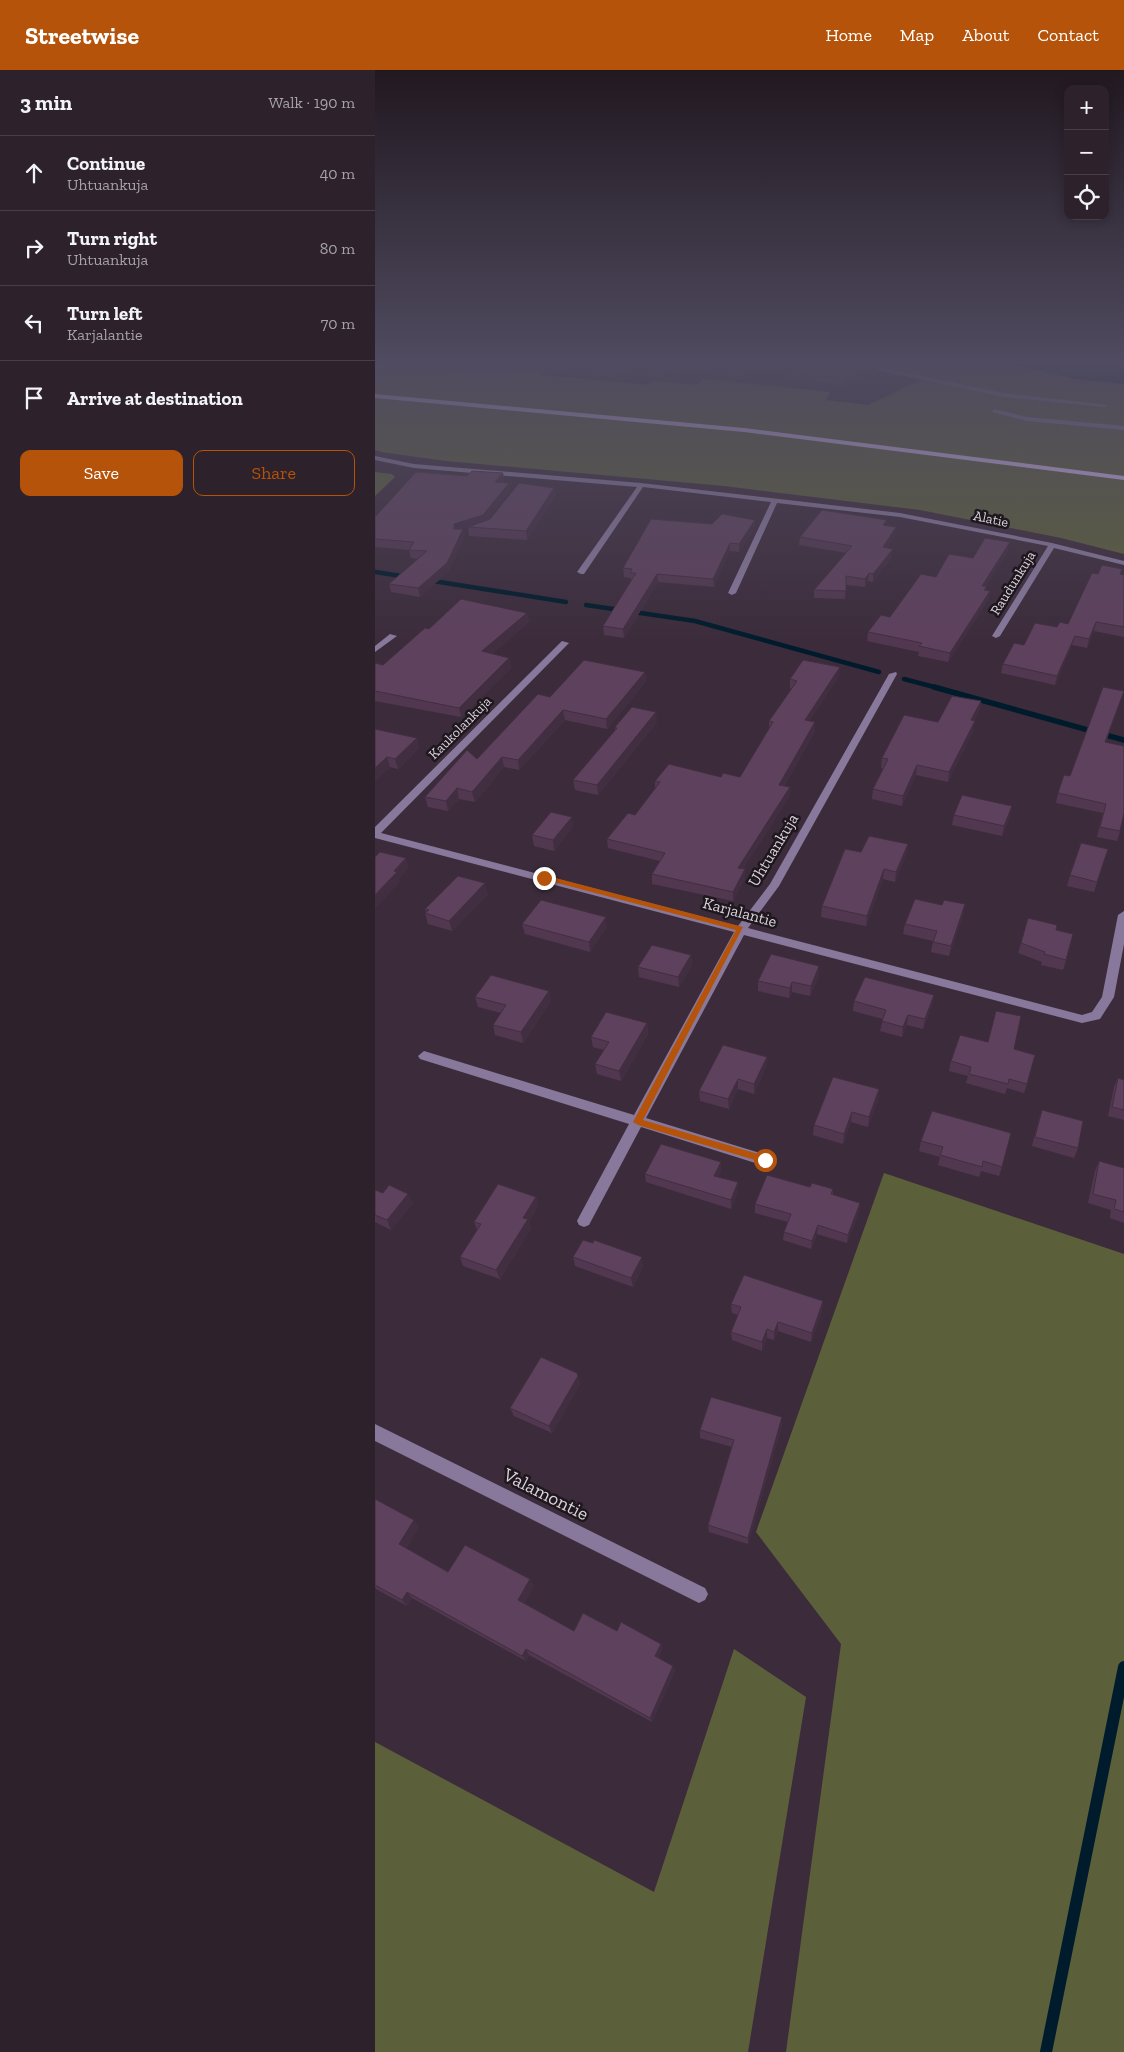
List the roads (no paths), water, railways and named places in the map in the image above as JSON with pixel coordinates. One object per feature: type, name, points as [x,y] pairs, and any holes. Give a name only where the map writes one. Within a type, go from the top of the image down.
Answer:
[{"type":"main road","points":[[962,457],[1124,478]]},
{"type":"street","name":"Alatie","points":[[375,458],[414,466],[641,485],[900,515],[1052,544],[1124,563]]},
{"type":"street","points":[[519,487],[528,475]]},
{"type":"street","points":[[581,572],[641,485]]},
{"type":"street","points":[[732,593],[775,500]]},
{"type":"street","name":"Raudunkuja","points":[[996,636],[1052,544]]},
{"type":"street","points":[[375,650],[393,636]]},
{"type":"street","name":"Kaukolankuja","points":[[375,834],[565,642]]},
{"type":"street","name":"Uhtuankuja","points":[[584,1221],[741,929],[774,886],[893,674]]},
{"type":"street","name":"Karjalantie","points":[[375,834],[1082,1019],[1096,1016],[1108,997],[1124,915]]},
{"type":"street","points":[[424,1056],[765,1160]]},
{"type":"street","name":"Valamontie","points":[[375,1432],[699,1594]]},
{"type":"waterway","points":[[375,572],[408,577]]},
{"type":"waterway","points":[[427,580],[566,602]]},
{"type":"waterway","points":[[586,605],[695,621],[879,672]]},
{"type":"waterway","points":[[904,679],[938,688]]},
{"type":"waterway","points":[[934,687],[1124,740]]},
{"type":"waterway","points":[[1046,2052],[1124,1667]]}]
